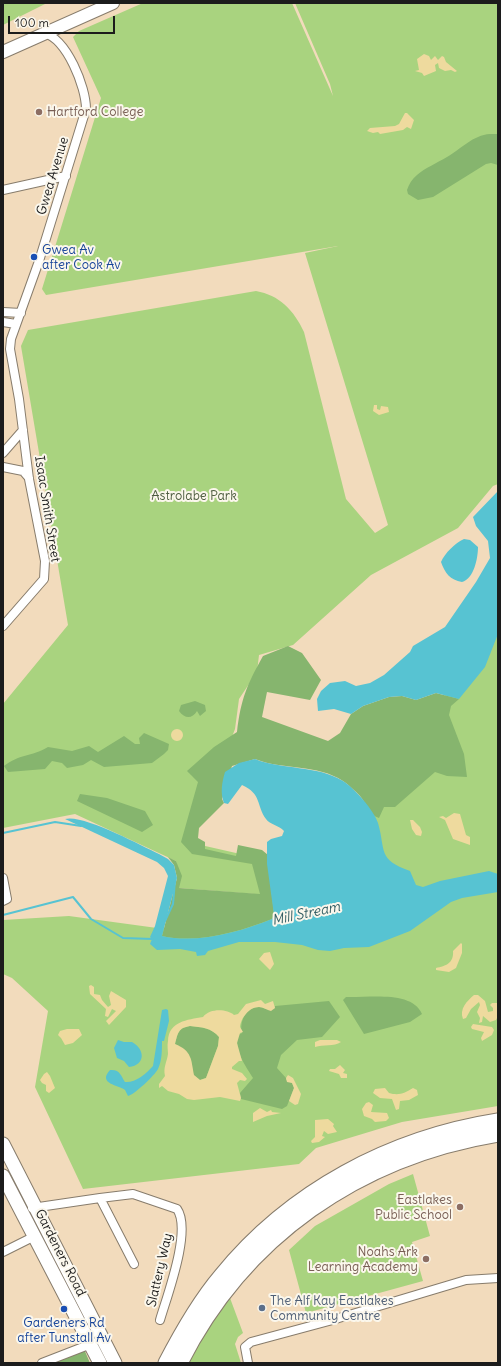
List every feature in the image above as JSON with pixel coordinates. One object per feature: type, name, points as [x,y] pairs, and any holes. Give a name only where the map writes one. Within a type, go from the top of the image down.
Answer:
[{"type":"highway","points":[[166,1363],[187,1324],[220,1276],[256,1238],[288,1210],[333,1179],[377,1156],[445,1132],[498,1121]]},
{"type":"highway","points":[[180,1363],[205,1319],[236,1277],[272,1240],[308,1211],[356,1181],[413,1156],[456,1142],[498,1134]]},
{"type":"main road","name":"Gardeners Road","points":[[3,1144],[115,1363]]},
{"type":"main road","name":"Gardeners Road","points":[[3,1176],[100,1363]]},
{"type":"street","points":[[3,47],[101,3]]},
{"type":"street","points":[[3,52],[113,3]]},
{"type":"street","name":"Gwea Avenue","points":[[10,344],[66,176],[86,109],[84,90],[68,54],[58,40],[44,33]]},
{"type":"street","points":[[3,190],[66,176]]},
{"type":"street","points":[[3,312],[21,313]]},
{"type":"street","points":[[3,322],[16,324]]},
{"type":"street","points":[[3,335],[10,344]]},
{"type":"street","name":"Isaac Smith Street","points":[[3,626],[44,579],[45,561],[30,479],[10,344]]},
{"type":"street","points":[[3,453],[23,430]]},
{"type":"street","points":[[3,467],[22,471],[30,479]]},
{"type":"street","points":[[3,878],[7,899],[3,901]]},
{"type":"street","name":"Slattery Way","points":[[100,1198],[133,1194],[177,1209],[179,1212],[182,1238],[160,1320]]},
{"type":"street","points":[[21,1210],[100,1198],[134,1264]]},
{"type":"street","points":[[3,1252],[35,1236]]},
{"type":"street","points":[[248,1363],[245,1347],[251,1342],[276,1334],[329,1321],[466,1280],[488,1277],[498,1278]]},
{"type":"street","points":[[42,1363],[91,1344]]},
{"type":"green space","points":[[3,3],[47,3],[3,25]]},
{"type":"green space","name":"Astrolabe Park","points":[[143,3],[292,3],[333,96],[330,84],[295,3],[498,3],[498,484],[493,486],[458,528],[371,575],[293,645],[259,655],[257,672],[239,699],[235,729],[192,843],[258,858],[267,895],[179,888],[176,861],[75,814],[3,828],[3,704],[68,625],[21,346],[28,330],[256,291],[272,296],[290,310],[296,317],[304,332],[346,499],[375,533],[388,525],[305,253],[338,246],[46,295],[42,289],[101,98],[73,37],[79,31]]},
{"type":"green space","points":[[498,134],[498,165],[491,163],[486,164],[433,197],[418,200],[408,194],[407,190],[410,184],[420,172],[478,137]]},
{"type":"green space","points":[[498,589],[498,1106],[402,1122],[316,1148],[299,1164],[83,1189],[35,1087],[48,1011],[12,978],[3,974],[3,920],[69,916],[179,931],[244,920],[360,826],[432,721]]},
{"type":"green space","points":[[288,646],[302,653],[321,680],[310,700],[267,692],[262,717],[328,741],[340,733],[351,714],[363,706],[389,697],[402,696],[416,700],[436,693],[459,699],[451,706],[449,715],[464,754],[467,777],[447,776],[435,772],[395,807],[384,807],[379,818],[370,812],[360,796],[352,788],[343,781],[322,772],[311,769],[277,765],[255,759],[232,766],[222,799],[224,803],[199,828],[198,838],[205,842],[205,849],[236,856],[238,845],[262,850],[268,855],[274,915],[272,919],[259,924],[232,932],[203,938],[189,939],[162,936],[177,878],[174,865],[168,857],[176,861],[182,876],[179,888],[260,894],[252,864],[192,854],[181,842],[198,782],[187,771],[214,747],[237,732],[240,710],[246,692],[263,656]]},
{"type":"green space","points":[[195,701],[205,705],[206,711],[200,716],[197,711],[193,716],[186,717],[179,711],[181,705]]},
{"type":"green space","points":[[144,733],[169,744],[168,750],[152,763],[104,767],[91,760],[83,765],[67,768],[62,763],[52,761],[45,769],[8,772],[4,766],[15,759],[48,747],[72,751],[89,746],[98,752],[124,736],[135,744],[140,744],[139,738]]},
{"type":"green space","points":[[80,794],[107,798],[145,811],[153,825],[142,832],[77,801]]},
{"type":"green space","points":[[377,996],[399,998],[409,1001],[417,1006],[422,1014],[410,1022],[364,1034],[343,1000],[346,997]]},
{"type":"green space","points":[[329,1001],[340,1017],[322,1037],[297,1040],[281,1055],[277,1068],[286,1080],[292,1083],[294,1088],[287,1106],[282,1109],[241,1099],[240,1093],[253,1078],[241,1057],[237,1041],[238,1035],[242,1033],[242,1024],[244,1016],[247,1012],[259,1007],[271,1009],[275,1008],[275,1006]]},
{"type":"green space","points":[[190,1026],[210,1030],[219,1037],[218,1046],[206,1078],[200,1080],[193,1075],[191,1059],[175,1044],[179,1032],[183,1028]]},
{"type":"green space","points":[[413,1174],[430,1236],[412,1242],[423,1281],[306,1313],[289,1250],[315,1226],[389,1184]]},
{"type":"green space","points":[[230,1298],[243,1333],[238,1337],[235,1344],[241,1363],[189,1363],[203,1336]]},
{"type":"green space","points":[[84,1349],[90,1363],[52,1363]]},
{"type":"sand","points":[[424,54],[429,56],[431,60],[435,56],[438,60],[442,56],[444,57],[446,62],[457,71],[445,71],[439,68],[438,63],[435,65],[436,71],[424,76],[422,73],[415,71],[419,70],[417,59]]},
{"type":"sand","points":[[405,113],[407,113],[414,120],[411,129],[407,127],[403,130],[380,134],[378,132],[373,133],[367,131],[370,128],[395,126],[399,124]]},
{"type":"sand","points":[[374,405],[377,405],[377,409],[380,410],[381,406],[388,407],[389,412],[379,415],[373,411]]},
{"type":"sand","points":[[179,729],[182,730],[182,740],[175,741],[172,740],[171,733],[172,730]]},
{"type":"sand","points":[[454,813],[460,814],[466,835],[470,837],[470,845],[453,839],[445,820],[439,817],[443,816],[446,818]]},
{"type":"sand","points":[[410,820],[413,820],[420,827],[422,832],[421,836],[416,835],[412,829]]},
{"type":"sand","points":[[461,943],[462,953],[456,968],[449,972],[436,970],[436,968],[446,965],[451,961],[453,951]]},
{"type":"sand","points":[[270,952],[274,964],[270,970],[259,959],[264,953]]},
{"type":"sand","points":[[91,985],[94,987],[94,994],[100,995],[108,1007],[111,1005],[109,996],[111,991],[126,1000],[126,1007],[109,1025],[106,1021],[116,1011],[112,1009],[108,1017],[105,1016],[106,1009],[90,994],[89,986]]},
{"type":"sand","points":[[474,995],[478,995],[485,1001],[488,1012],[493,1011],[493,1008],[490,1005],[492,1003],[498,1003],[498,1016],[496,1020],[490,1022],[483,1016],[482,1022],[479,1023],[480,1018],[477,1012],[480,1005],[479,1002],[471,1009],[466,1018],[463,1019],[463,1009],[466,1003]]},
{"type":"sand","points":[[261,1000],[265,1004],[273,1001],[275,1008],[271,1011],[260,1007],[255,1007],[246,1014],[242,1020],[240,1027],[243,1032],[240,1033],[237,1043],[242,1061],[239,1061],[232,1067],[232,1069],[242,1073],[247,1079],[245,1081],[240,1080],[237,1083],[241,1098],[240,1101],[220,1097],[194,1100],[187,1099],[179,1094],[168,1091],[162,1086],[159,1088],[159,1084],[165,1076],[164,1070],[168,1054],[169,1034],[175,1025],[203,1017],[210,1012],[218,1010],[234,1015],[238,1014],[246,1004]],"holes":[[[190,1026],[210,1030],[219,1037],[218,1046],[206,1078],[200,1080],[194,1075],[188,1053],[175,1044],[181,1030]]]},
{"type":"sand","points":[[473,1024],[492,1027],[494,1030],[492,1035],[482,1041],[481,1038],[484,1032],[472,1029],[471,1027]]},
{"type":"sand","points":[[67,1029],[79,1029],[82,1035],[73,1043],[65,1045],[58,1035],[60,1031]]},
{"type":"sand","points":[[320,1040],[337,1040],[341,1042],[338,1044],[315,1047],[315,1042]]},
{"type":"sand","points":[[340,1065],[345,1070],[343,1073],[347,1074],[347,1078],[341,1078],[339,1074],[329,1071],[330,1069],[335,1069]]},
{"type":"sand","points":[[47,1072],[55,1088],[49,1093],[46,1091],[46,1085],[40,1080]]},
{"type":"sand","points":[[288,1075],[293,1078],[301,1094],[298,1104],[295,1105],[289,1101],[294,1088],[292,1083],[287,1082],[286,1078]]},
{"type":"sand","points":[[385,1088],[389,1093],[399,1094],[405,1093],[413,1088],[417,1090],[418,1095],[409,1100],[400,1101],[399,1109],[396,1110],[392,1099],[380,1098],[373,1093],[375,1089]]},
{"type":"sand","points":[[369,1102],[373,1105],[371,1112],[387,1113],[389,1118],[386,1121],[375,1122],[364,1116],[362,1109],[366,1103]]},
{"type":"sand","points":[[260,1108],[267,1112],[271,1110],[272,1112],[281,1113],[267,1116],[253,1122],[253,1113]]},
{"type":"sand","points":[[328,1119],[334,1124],[333,1126],[337,1132],[328,1134],[324,1131],[322,1136],[325,1137],[319,1142],[312,1143],[311,1141],[315,1137],[315,1120]]},
{"type":"water","points":[[498,491],[498,634],[485,667],[459,699],[436,693],[416,700],[402,696],[389,697],[363,706],[351,714],[334,709],[318,711],[317,699],[321,691],[330,683],[345,681],[356,686],[370,683],[384,675],[410,652],[413,646],[445,627],[476,582],[490,558],[488,541],[476,526],[473,517]]},
{"type":"water","points":[[464,539],[470,540],[478,547],[478,552],[470,577],[462,582],[451,578],[441,562],[445,555],[457,543]]},
{"type":"water","points":[[255,759],[276,765],[322,772],[347,784],[358,794],[376,818],[387,858],[399,867],[410,871],[416,885],[423,887],[440,881],[489,871],[498,874],[498,892],[462,898],[451,902],[410,931],[369,947],[344,948],[330,951],[318,950],[302,945],[275,942],[239,942],[208,951],[205,955],[197,956],[196,952],[180,949],[157,950],[150,944],[152,939],[150,937],[155,926],[168,876],[164,868],[157,862],[65,819],[85,821],[112,831],[159,854],[168,859],[174,865],[177,878],[162,936],[189,939],[204,938],[246,928],[272,919],[274,915],[267,864],[267,842],[271,839],[282,836],[284,831],[266,819],[256,796],[248,788],[242,785],[228,804],[224,803],[222,788],[225,772],[239,763]]},
{"type":"water","points":[[162,1010],[168,1010],[169,1021],[164,1041],[162,1041],[161,1059],[158,1069],[153,1076],[135,1092],[128,1096],[125,1090],[107,1081],[107,1075],[110,1070],[113,1070],[120,1073],[125,1082],[129,1082],[140,1077],[153,1066]]},
{"type":"water","points":[[118,1040],[132,1042],[141,1052],[141,1060],[135,1066],[129,1067],[124,1061],[117,1058],[114,1048]]},
{"type":"waterway","points":[[3,833],[55,822],[81,826]]},
{"type":"waterway","name":"Mill Stream","points":[[165,921],[173,904],[175,881]]},
{"type":"waterway","points":[[3,915],[73,897],[91,919],[123,938],[153,939]]},
{"type":"place","name":"Hartford College","points":[[39,112]]},
{"type":"place","name":"Gwea Av after Cook Av","points":[[34,257]]},
{"type":"place","name":"Eastlakes Public School","points":[[460,1207]]},
{"type":"place","name":"Noahs Ark Learning Academy","points":[[426,1259]]},
{"type":"place","name":"The Alf Kay Eastlakes Community Centre","points":[[262,1308]]},
{"type":"place","name":"Gardeners Rd after Tunstall Av","points":[[64,1309]]}]
